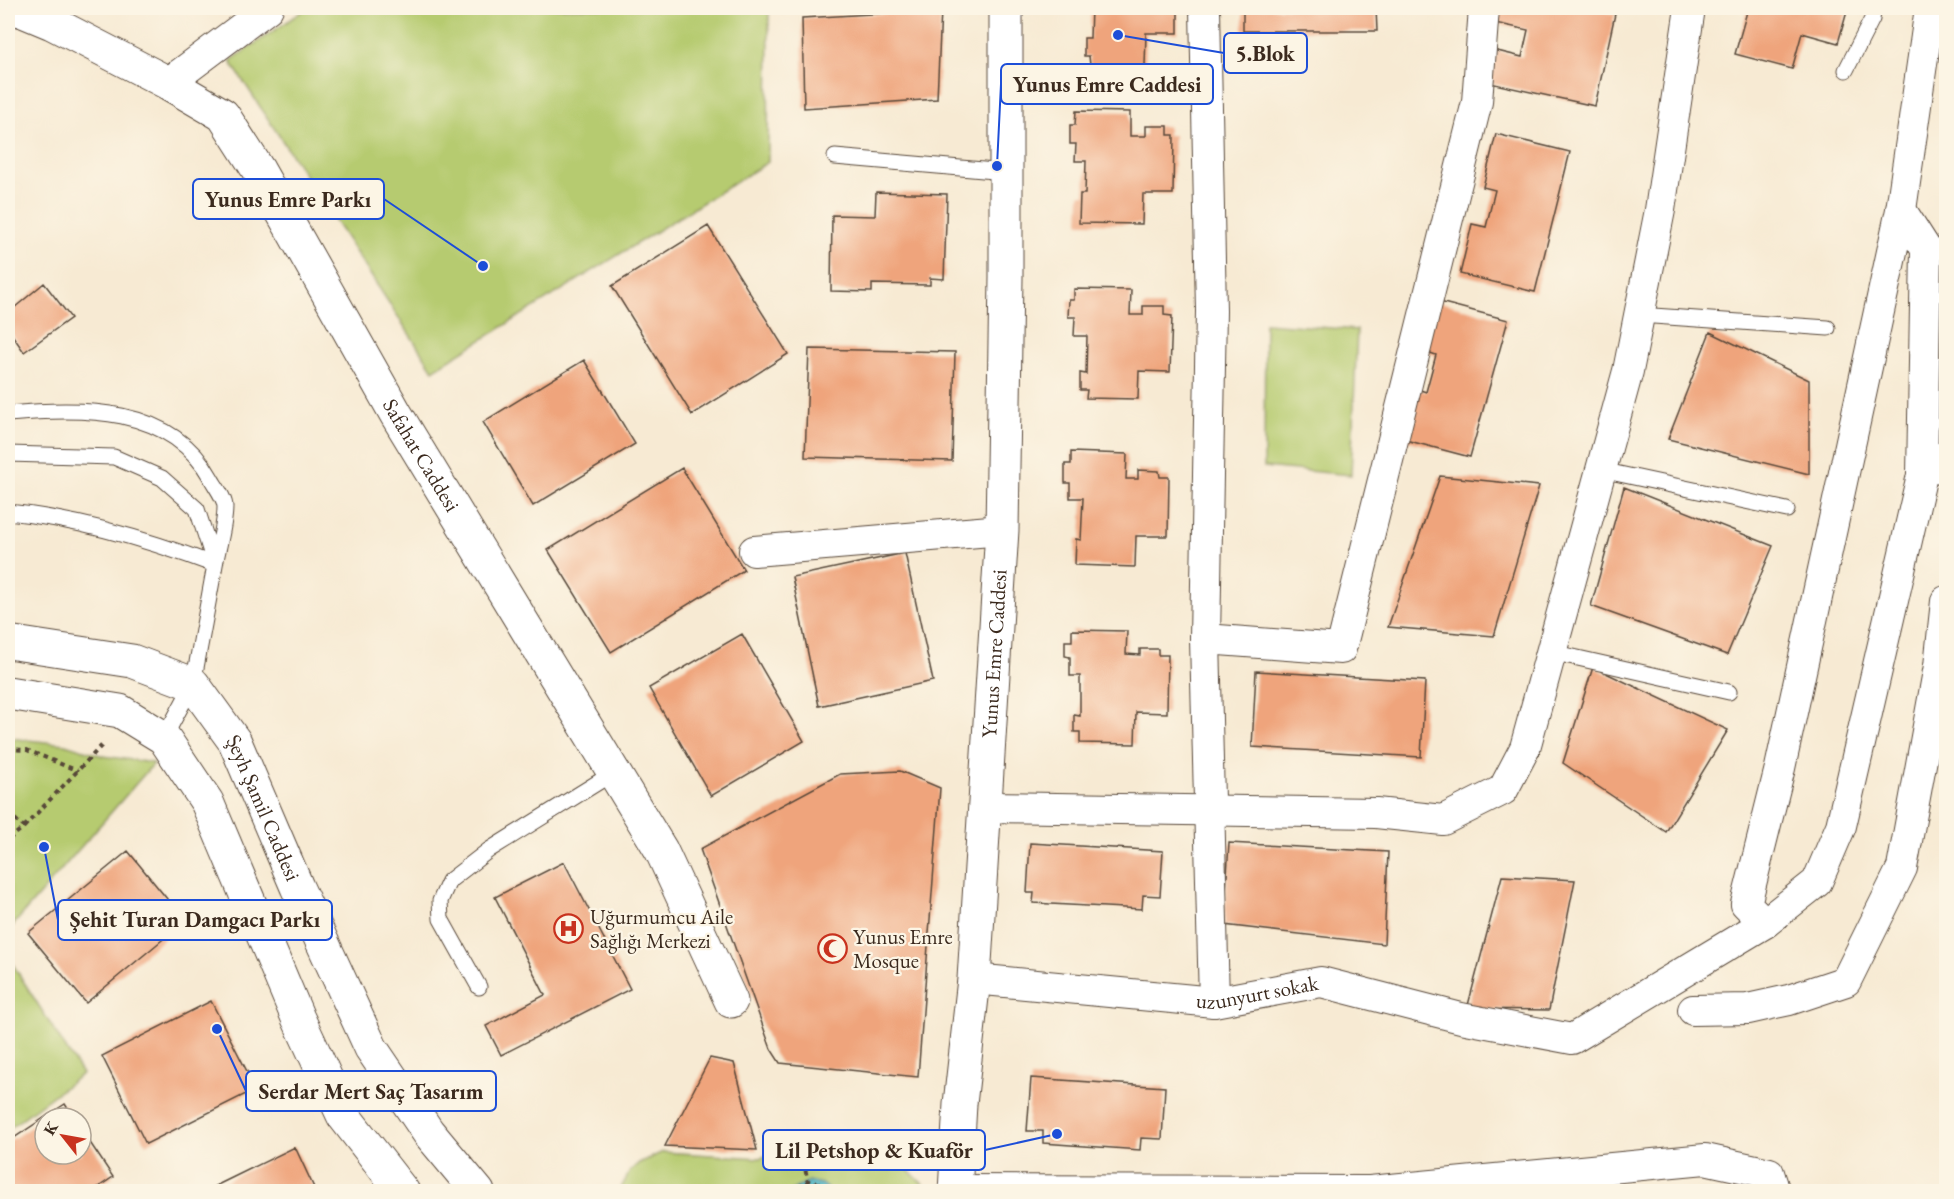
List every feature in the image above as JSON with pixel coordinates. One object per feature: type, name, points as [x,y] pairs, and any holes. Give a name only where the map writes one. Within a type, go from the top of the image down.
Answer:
[{"type":"street","name":"Safahat Caddesi","points":[[16,8],[52,23],[168,83],[223,115],[259,171],[396,414],[661,850],[731,1001]]},
{"type":"street","points":[[168,83],[268,8]]},
{"type":"street","name":"Yunus Emre Caddesi","points":[[955,1190],[960,1104],[974,980],[1002,530],[1006,8]]},
{"type":"street","points":[[1205,8],[1211,311],[1205,639],[1214,1002]]},
{"type":"street","points":[[1205,639],[1341,649],[1477,102],[1484,8]]},
{"type":"street","points":[[985,807],[1376,813],[1443,820],[1503,790],[1525,748],[1628,371],[1660,210],[1690,8]]},
{"type":"street","points":[[1901,210],[1926,249],[1925,295],[1934,473],[1841,826],[1817,882],[1765,923],[1746,904],[1780,768],[1901,210],[1930,8]]},
{"type":"street","points":[[1925,295],[1947,261]]},
{"type":"street","points":[[754,551],[917,535],[1002,530]]},
{"type":"street","points":[[1693,1010],[1748,1009],[1789,1000],[1846,981],[1902,868],[1939,666],[1947,601]]},
{"type":"street","points":[[8,642],[132,661],[193,684]]},
{"type":"street","name":"Şeyh Şamil Caddesi","points":[[193,684],[235,742],[297,887],[372,1048],[428,1132],[478,1191]]},
{"type":"street","points":[[8,693],[120,711],[164,738],[207,802],[298,1018],[343,1115],[403,1191]]},
{"type":"street","name":"uzunyurt sokak","points":[[974,980],[1214,1002],[1321,982],[1461,1018],[1572,1039],[1765,923]]},
{"type":"street","points":[[955,1190],[1370,1191],[1705,1159],[1769,1173],[1775,1191]]},
{"type":"lane","points":[[1846,70],[1872,19],[1874,8]]},
{"type":"lane","points":[[835,157],[1006,172]]},
{"type":"lane","points":[[1639,315],[1828,328]]},
{"type":"lane","points":[[8,414],[40,411],[98,411],[148,422],[199,456],[225,504],[193,684],[164,738]]},
{"type":"lane","points":[[8,454],[114,457],[162,478],[197,509],[215,565]]},
{"type":"lane","points":[[1601,471],[1787,510]]},
{"type":"lane","points":[[8,512],[42,516],[162,545],[215,565]]},
{"type":"lane","points":[[1551,652],[1729,692]]},
{"type":"lane","points":[[479,987],[441,919],[440,901],[449,881],[489,850],[613,773]]},
{"type":"path","points":[[8,840],[24,827],[130,717]]},
{"type":"path","points":[[8,749],[27,750],[78,771]]},
{"type":"path","points":[[8,813],[24,827]]},
{"type":"path","points":[[799,1144],[808,1181]]},
{"type":"path","points":[[791,1191],[808,1181],[822,1184],[830,1191]]},
{"type":"green space","points":[[307,8],[769,8],[768,162],[433,370],[230,61]]},
{"type":"green space","points":[[1265,323],[1357,330],[1351,475],[1264,467]]},
{"type":"green space","points":[[8,738],[65,744],[103,756],[154,763],[8,931]]},
{"type":"green space","points":[[8,957],[82,1074],[39,1106],[33,1106],[33,1110],[8,1129]]},
{"type":"green space","points":[[832,1134],[886,1149],[924,1185],[923,1192],[619,1192],[630,1171],[639,1163],[663,1152],[760,1158]]},
{"type":"water","points":[[808,1181],[822,1184],[830,1191],[791,1191]]},
{"type":"building","points":[[1091,8],[1178,8],[1178,33],[1146,33],[1145,66],[1090,65],[1089,56],[1084,56],[1084,38],[1090,38]]},
{"type":"building","points":[[1243,8],[1376,8],[1377,31],[1243,31]]},
{"type":"building","points":[[1499,8],[1587,8],[1615,14],[1595,106],[1481,81],[1489,49],[1522,57],[1528,30],[1495,23]]},
{"type":"building","points":[[1748,8],[1762,10],[1763,8],[1848,8],[1838,43],[1802,33],[1792,69],[1735,54]]},
{"type":"building","points":[[941,10],[937,99],[804,108],[802,18]]},
{"type":"building","points":[[1076,111],[1130,112],[1130,136],[1146,136],[1146,126],[1168,126],[1168,135],[1174,135],[1173,194],[1143,194],[1142,224],[1079,223],[1080,194],[1085,194],[1086,161],[1075,161],[1076,144],[1070,144],[1070,125],[1075,125]]},
{"type":"building","points":[[1496,134],[1570,152],[1535,292],[1460,274],[1472,224],[1486,227],[1495,190],[1483,187]]},
{"type":"building","points":[[876,192],[947,194],[944,279],[930,278],[930,285],[872,284],[872,292],[831,291],[832,215],[875,216]]},
{"type":"building","points":[[708,226],[788,354],[692,415],[612,286]]},
{"type":"building","points":[[44,283],[71,318],[24,352],[8,329],[8,313]]},
{"type":"building","points":[[1074,289],[1131,290],[1130,315],[1143,315],[1143,306],[1164,306],[1164,315],[1172,316],[1170,372],[1139,371],[1138,399],[1086,398],[1087,390],[1080,390],[1080,373],[1086,374],[1087,336],[1074,336],[1075,317],[1068,317],[1069,300],[1074,300]]},
{"type":"building","points":[[1436,301],[1508,320],[1470,457],[1398,438],[1412,387],[1426,392],[1436,355],[1422,350]]},
{"type":"building","points":[[1710,332],[1809,380],[1809,474],[1668,439]]},
{"type":"building","points":[[809,349],[955,352],[952,461],[805,457]]},
{"type":"building","points":[[584,360],[635,444],[533,506],[483,422]]},
{"type":"building","points":[[1071,452],[1127,454],[1126,479],[1138,479],[1138,470],[1159,471],[1160,477],[1169,477],[1168,536],[1136,536],[1135,567],[1075,565],[1076,539],[1081,540],[1083,498],[1070,498],[1070,483],[1065,483],[1065,464],[1071,464]]},
{"type":"building","points":[[682,468],[744,570],[611,652],[548,550]]},
{"type":"building","points":[[1440,476],[1539,486],[1494,636],[1388,627]]},
{"type":"building","points":[[1624,487],[1773,546],[1727,655],[1591,606]]},
{"type":"building","points":[[905,553],[933,681],[819,706],[792,577]]},
{"type":"building","points":[[1072,630],[1127,631],[1126,654],[1140,655],[1140,649],[1158,649],[1158,655],[1168,655],[1167,713],[1136,712],[1135,744],[1080,743],[1080,732],[1074,732],[1074,715],[1080,716],[1080,676],[1070,676],[1070,657],[1065,656],[1065,641],[1072,641]]},
{"type":"building","points":[[742,634],[804,741],[711,796],[649,688]]},
{"type":"building","points":[[1593,667],[1728,730],[1666,832],[1563,763]]},
{"type":"building","points":[[1256,671],[1425,681],[1421,757],[1252,747]]},
{"type":"building","name":"Yunus Emre Mosque","points":[[900,771],[940,788],[918,1077],[780,1063],[771,1049],[700,849],[840,774]]},
{"type":"building","points":[[1030,843],[1163,851],[1160,896],[1143,895],[1142,909],[1033,903],[1034,893],[1027,893]]},
{"type":"building","points":[[1229,843],[1388,852],[1384,944],[1224,925]]},
{"type":"building","points":[[128,851],[185,921],[86,1003],[28,933]]},
{"type":"building","points":[[564,862],[630,989],[501,1055],[486,1026],[545,995],[495,897]]},
{"type":"building","points":[[1502,876],[1575,880],[1549,1010],[1467,1009]]},
{"type":"building","points":[[211,1001],[256,1089],[146,1144],[102,1056]]},
{"type":"building","points":[[710,1058],[734,1063],[757,1150],[665,1146]]},
{"type":"building","points":[[1031,1078],[1165,1087],[1162,1139],[1141,1138],[1140,1150],[1043,1143],[1043,1131],[1027,1131]]},
{"type":"building","points":[[33,1125],[33,1166],[93,1166],[93,1147],[113,1177],[91,1192],[8,1192],[8,1142]]},
{"type":"building","points":[[295,1147],[316,1192],[203,1192]]},
{"type":"place","name":"5.Blok","points":[[1118,35]]},
{"type":"place","name":"Yunus Emre Caddesi","points":[[997,166]]},
{"type":"place","name":"Yunus Emre Parkı","points":[[483,266]]},
{"type":"place","name":"Şehit Turan Damgacı Parkı","points":[[44,847]]},
{"type":"place","name":"Uğurmumcu Aile Sağlığı Merkezi","points":[[569,929]]},
{"type":"place","name":"Yunus Emre Mosque","points":[[832,949]]},
{"type":"place","name":"Serdar Mert Saç Tasarım","points":[[217,1029]]},
{"type":"place","name":"Lil Petshop & Kuaför","points":[[1057,1134]]}]
